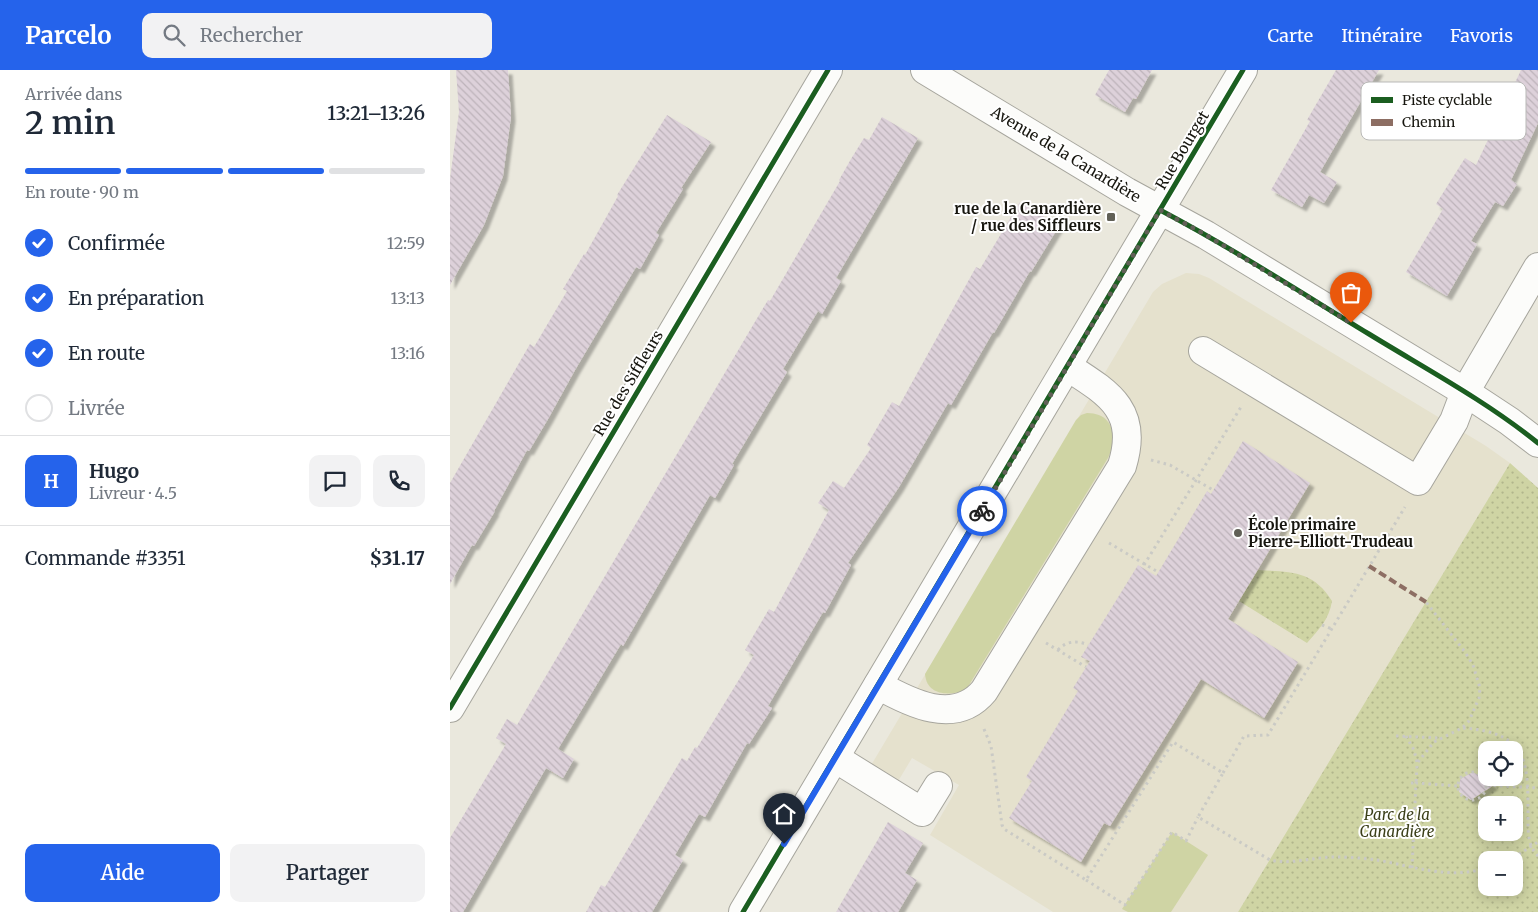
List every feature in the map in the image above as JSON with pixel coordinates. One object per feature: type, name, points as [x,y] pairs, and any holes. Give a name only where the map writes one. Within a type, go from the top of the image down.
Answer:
[{"type":"street","name":"Rue des Siffleurs","points":[[450,708],[828,70]]},
{"type":"street","name":"Avenue de la Canardière","points":[[925,70],[1160,210],[1206,235],[1465,392],[1538,443]]},
{"type":"street","name":"Rue Bourget","points":[[743,912],[1243,70]]},
{"type":"street","points":[[1203,351],[1418,480],[1454,421],[1465,392],[1538,267]]},
{"type":"street","points":[[878,685],[906,700],[924,706],[956,709],[976,700],[984,691],[1122,466],[1126,453],[1126,428],[1118,406],[1110,396],[1068,367]]},
{"type":"street","points":[[835,758],[922,812],[938,786]]},
{"type":"path","points":[[1144,565],[1235,417]]},
{"type":"path","points":[[1151,460],[1170,465],[1213,490]]},
{"type":"path","points":[[982,726],[991,746],[1004,829],[1125,905],[1172,832],[1186,841],[1198,816],[1244,736],[1268,735],[1408,501]]},
{"type":"path","points":[[1103,539],[1158,572]]},
{"type":"path","points":[[1416,766],[1434,742],[1462,728],[1469,721],[1479,698],[1480,688],[1478,678],[1465,652],[1426,602]]},
{"type":"path","points":[[1322,625],[1332,629]]},
{"type":"path","points":[[1042,640],[1086,667]]},
{"type":"path","points":[[1058,650],[1062,646],[1073,642],[1082,642],[1088,645]]},
{"type":"path","points":[[1462,728],[1495,731],[1516,748],[1528,774],[1528,830],[1531,846],[1538,856]]},
{"type":"path","points":[[1396,736],[1441,738]]},
{"type":"path","points":[[1405,736],[1414,750],[1416,766],[1412,868]]},
{"type":"path","points":[[1086,880],[1173,742],[1223,773]]},
{"type":"path","points":[[1478,774],[1469,772],[1461,777],[1457,786],[1460,795],[1472,802],[1481,798],[1487,786]]},
{"type":"path","points":[[1411,783],[1457,786]]},
{"type":"path","points":[[1508,786],[1538,788]]},
{"type":"path","points":[[1198,816],[1270,860],[1279,862],[1334,857],[1376,860],[1412,868],[1446,872],[1478,870]]},
{"type":"path","points":[[1522,851],[1538,842]]},
{"type":"shaded area","name":"École primaire Pierre-Elliott-Trudeau","points":[[1186,273],[1199,274],[1209,278],[1486,446],[1510,463],[1238,912],[1053,912],[930,835],[959,785],[912,758],[897,783],[870,767],[1153,292],[1162,284]]},
{"type":"green space","points":[[1087,413],[1103,417],[1111,428],[1113,443],[1108,458],[966,690],[946,693],[934,690],[930,687],[925,674],[1076,420],[1081,415]]},
{"type":"green space","name":"Parc de la Canardière","points":[[1510,463],[1538,488],[1538,912],[1238,912]]},
{"type":"green space","points":[[1258,570],[1281,571],[1309,578],[1325,591],[1332,601],[1326,619],[1307,643],[1239,601]]},
{"type":"green space","points":[[1172,832],[1208,855],[1171,912],[1128,912],[1122,909]]},
{"type":"building","points":[[456,70],[508,70],[511,117],[503,176],[484,225],[450,285],[450,179],[459,112]]},
{"type":"building","points":[[1109,70],[1152,70],[1136,99],[1133,98],[1125,112],[1095,95]]},
{"type":"building","points":[[1336,70],[1379,70],[1372,82],[1361,82],[1361,101],[1320,172],[1337,182],[1324,203],[1309,195],[1302,207],[1271,190],[1310,121],[1307,120]]},
{"type":"building","points":[[1521,70],[1538,70],[1538,123],[1511,180],[1517,184],[1503,206],[1495,202],[1471,241],[1477,244],[1447,296],[1406,272],[1443,209],[1436,204],[1465,158],[1476,165],[1488,140],[1526,140],[1526,82],[1515,82]]},
{"type":"building","points":[[667,115],[711,142],[681,188],[683,189],[656,233],[659,235],[640,269],[636,267],[529,451],[527,450],[495,511],[474,546],[472,545],[450,584],[450,483],[530,344],[534,347],[567,291],[563,289],[585,255],[617,195]]},
{"type":"building","points":[[882,117],[918,138],[836,278],[841,281],[822,314],[818,311],[783,369],[787,372],[732,464],[734,465],[715,498],[710,495],[623,646],[621,644],[558,749],[574,759],[563,778],[546,768],[463,912],[450,912],[450,838],[506,744],[496,738],[507,719],[517,725],[756,320],[768,300],[770,301],[851,159],[864,138],[869,140]]},
{"type":"building","points":[[1020,202],[1059,226],[993,332],[951,405],[948,403],[899,487],[848,563],[851,565],[825,613],[823,612],[768,706],[772,708],[749,744],[747,743],[705,817],[699,814],[675,855],[683,860],[652,912],[586,912],[601,885],[605,887],[682,758],[687,761],[695,747],[697,748],[754,655],[745,650],[769,609],[774,612],[829,510],[818,503],[833,481],[844,488],[871,448],[867,445],[892,402],[899,406],[976,267],[980,269]]},
{"type":"building","points":[[1243,441],[1310,483],[1228,619],[1298,662],[1264,718],[1201,679],[1110,826],[1104,823],[1081,862],[1009,818],[1032,781],[1026,777],[1078,691],[1073,688],[1090,661],[1081,657],[1138,565],[1156,576],[1207,491],[1211,494]]},
{"type":"building","points":[[1473,772],[1478,775],[1478,786],[1492,786],[1471,800],[1459,792],[1460,779]]},
{"type":"building","points":[[888,822],[923,843],[905,873],[917,880],[898,912],[836,912]]},
{"type":"marked path","points":[[1369,566],[1426,602]]},
{"type":"cycle path","points":[[450,708],[828,70]]},
{"type":"cycle path","points":[[743,912],[1243,70]]},
{"type":"cycle path","points":[[1160,210],[1240,255],[1455,386],[1498,413],[1538,443]]},
{"type":"way so far","points":[[982,511],[1160,210],[1206,235],[1351,323]]},
{"type":"place","name":"rue de la Canardière / rue des Siffleurs","points":[[1111,217]]},
{"type":"place","name":"École primaire Pierre-Elliott-Trudeau","points":[[1238,533]]},
{"type":"route","points":[[784,844],[982,511]]}]
